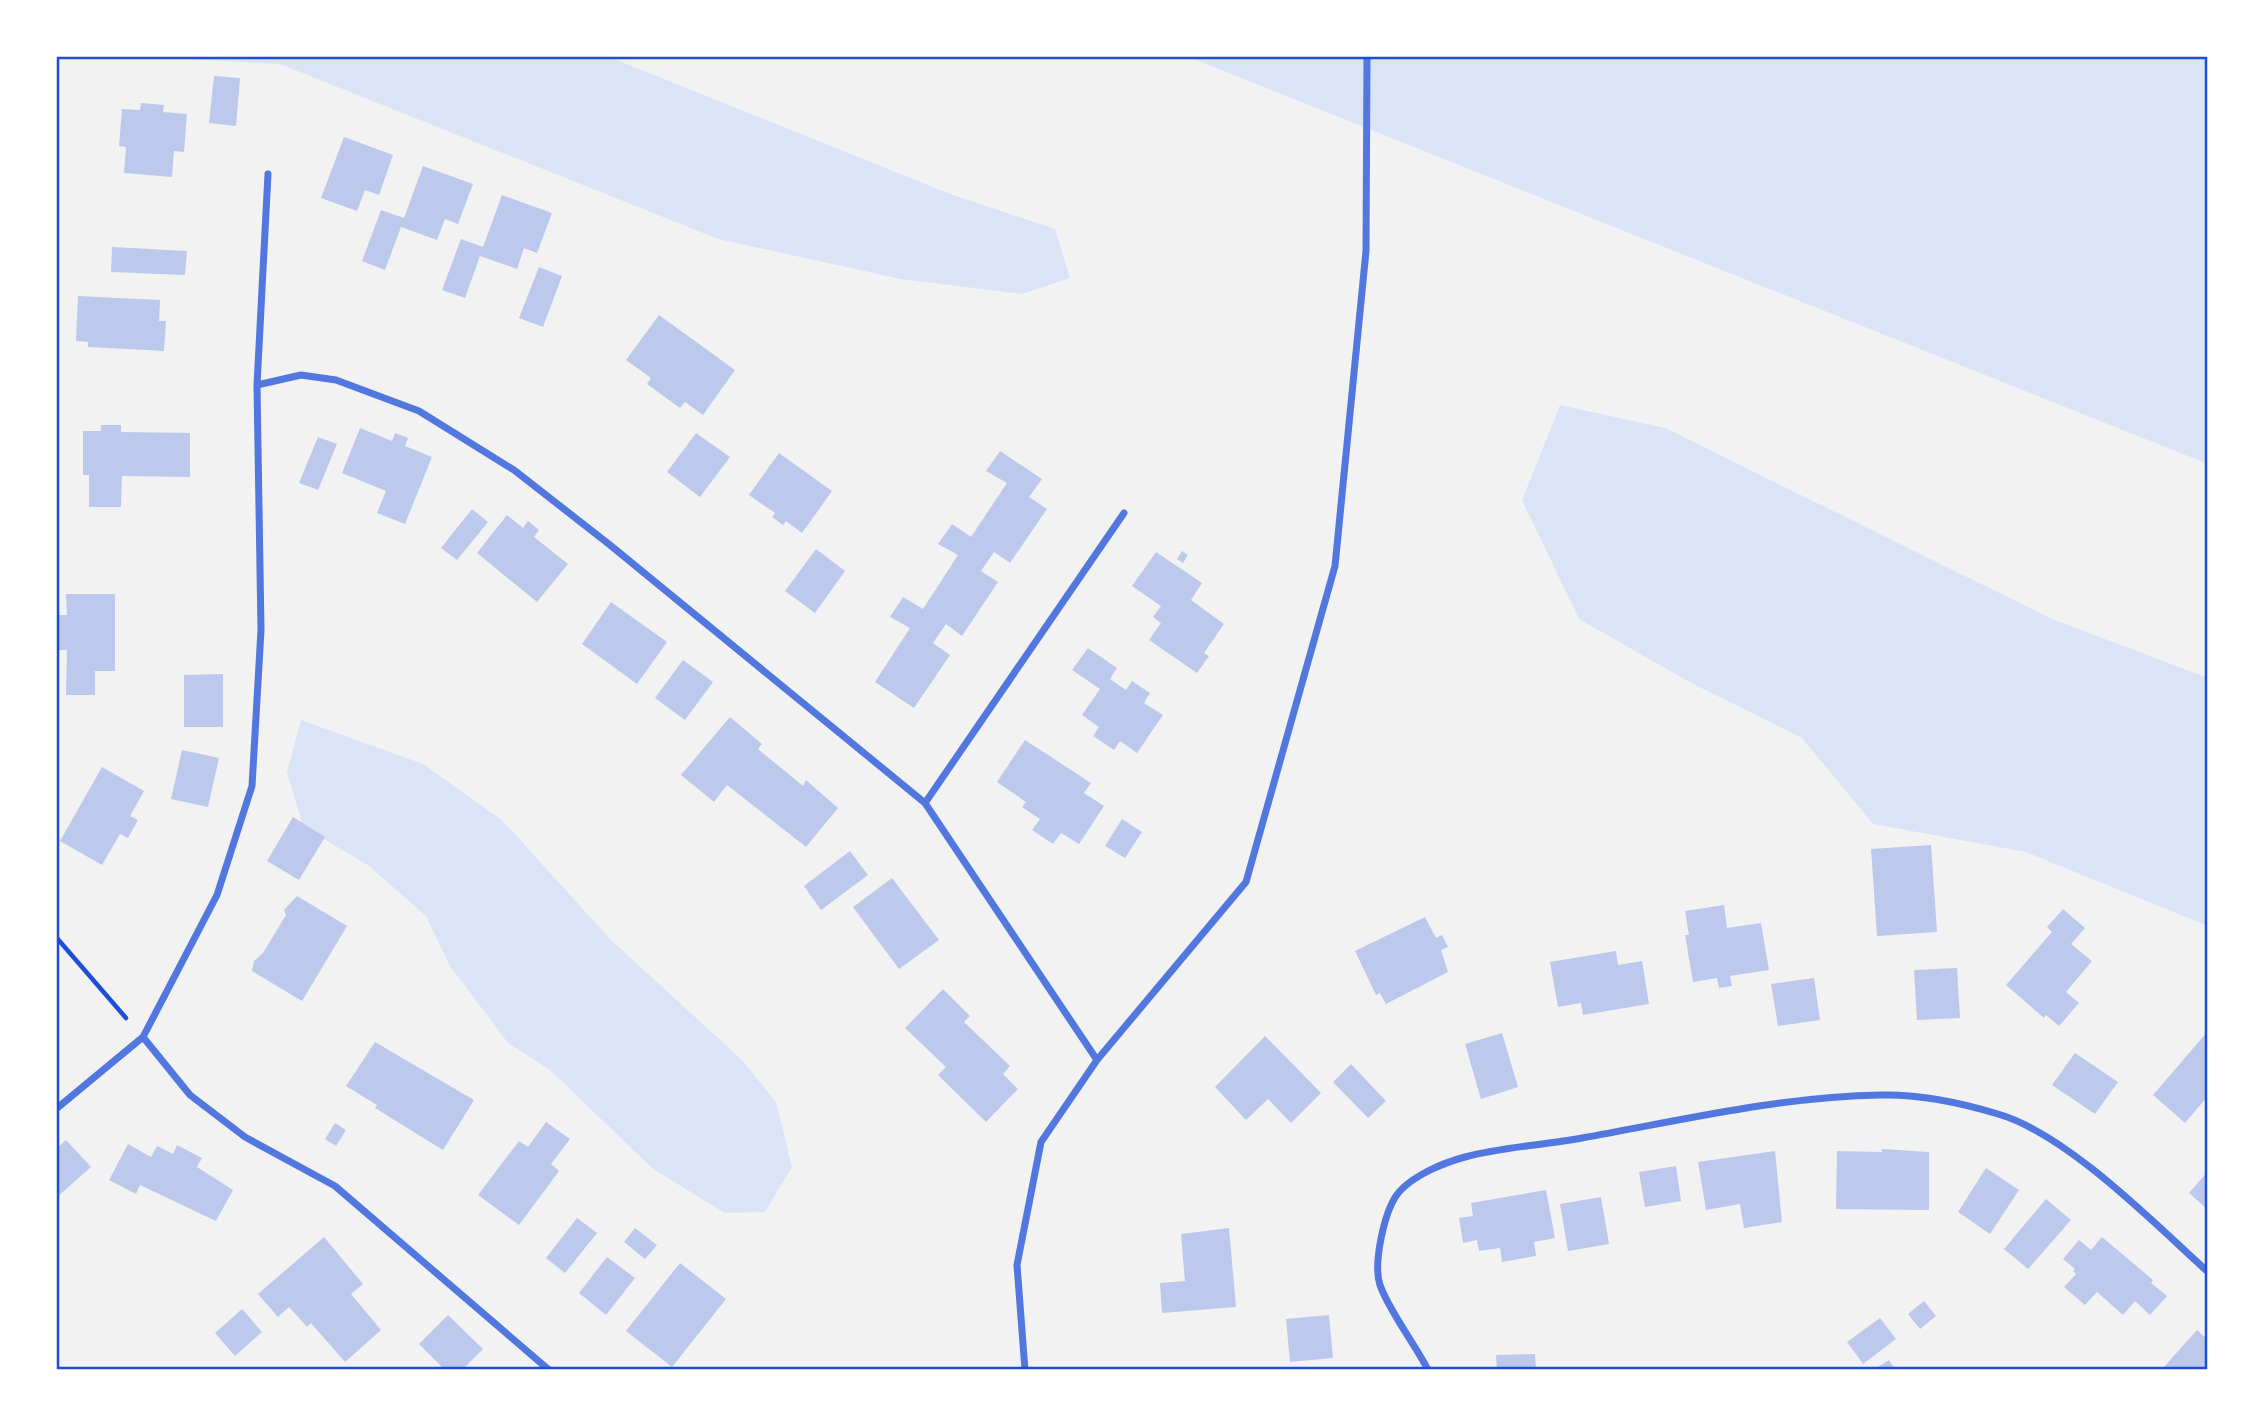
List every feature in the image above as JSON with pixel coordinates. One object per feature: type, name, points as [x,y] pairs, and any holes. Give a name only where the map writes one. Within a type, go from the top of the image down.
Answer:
[{"type":"street","points":[[1025,1370],[1017,1265],[1041,1142],[1097,1060],[1246,882],[1335,566],[1366,251],[1367,56]]},
{"type":"street","points":[[56,1108],[143,1037],[217,895],[253,786],[261,630],[257,385],[268,174]]},
{"type":"street","points":[[257,385],[300,375],[336,380],[419,411],[504,463],[653,579],[925,803],[1097,1060]]},
{"type":"street","points":[[925,803],[1124,513]]},
{"type":"street","points":[[143,1037],[190,1095],[244,1137],[335,1186],[549,1370]]},
{"type":"street","points":[[1428,1370],[1380,1284],[1380,1237],[1398,1193],[1422,1174],[1465,1157],[1584,1138],[1726,1109],[1810,1098],[1885,1095],[1959,1104],[2001,1114],[2040,1134],[2106,1181],[2208,1272]]},
{"type":"path","points":[[56,937],[143,1037]]},
{"type":"shaded area","points":[[132,56],[607,56],[950,194],[1055,229],[1070,278],[1022,294],[901,279],[718,239],[280,64]]},
{"type":"shaded area","points":[[1186,56],[2208,56],[2208,464]]},
{"type":"shaded area","points":[[1560,405],[1665,428],[2052,619],[2208,678],[2208,926],[2026,852],[1873,824],[1802,738],[1693,684],[1579,619],[1522,500]]},
{"type":"shaded area","points":[[301,720],[423,764],[502,820],[611,940],[742,1060],[776,1102],[792,1167],[765,1212],[725,1213],[653,1169],[550,1070],[508,1043],[450,966],[426,916],[368,865],[303,827],[287,772]]},
{"type":"building","points":[[214,76],[240,78],[236,126],[209,123]]},
{"type":"building","points":[[141,103],[164,105],[163,112],[187,114],[184,152],[174,151],[172,177],[124,173],[126,147],[119,146],[122,109],[140,110]]},
{"type":"building","points":[[344,137],[393,155],[379,195],[365,190],[357,211],[321,198]]},
{"type":"building","points":[[423,166],[473,184],[458,224],[445,219],[437,240],[401,227],[385,270],[362,261],[381,210],[404,218]]},
{"type":"building","points":[[502,195],[552,213],[537,253],[524,248],[517,269],[480,256],[465,298],[442,290],[461,239],[483,247]]},
{"type":"building","points":[[112,247],[187,251],[185,275],[111,272]]},
{"type":"building","points":[[539,267],[562,276],[543,327],[519,318]]},
{"type":"building","points":[[78,296],[160,300],[159,321],[166,321],[164,351],[88,347],[88,342],[76,341]]},
{"type":"building","points":[[659,315],[735,370],[703,415],[685,402],[680,408],[647,384],[651,378],[626,360]]},
{"type":"building","points":[[101,425],[121,425],[121,432],[190,433],[190,477],[122,476],[121,507],[89,507],[89,475],[83,475],[83,431],[101,431]]},
{"type":"building","points":[[360,428],[392,441],[395,433],[408,438],[405,446],[432,457],[405,524],[377,513],[386,491],[342,473]]},
{"type":"building","points":[[696,433],[730,457],[700,497],[667,472]]},
{"type":"building","points":[[318,437],[337,444],[318,490],[299,483]]},
{"type":"building","points":[[1000,451],[1042,479],[1029,497],[1047,509],[1010,563],[994,552],[981,571],[998,582],[962,636],[946,624],[933,643],[950,655],[914,708],[875,682],[910,628],[890,617],[903,597],[923,609],[958,555],[938,544],[952,524],[971,537],[1007,483],[986,471]]},
{"type":"building","points":[[779,453],[832,491],[802,533],[786,521],[783,525],[772,517],[775,513],[749,495]]},
{"type":"building","points":[[472,509],[488,522],[457,560],[441,548]]},
{"type":"building","points":[[507,515],[523,528],[528,521],[539,530],[534,537],[568,564],[537,602],[477,553]]},
{"type":"building","points":[[816,549],[845,571],[815,613],[785,591]]},
{"type":"building","points":[[1182,551],[1188,555],[1183,563],[1177,559]]},
{"type":"building","points":[[1156,552],[1202,583],[1191,600],[1224,624],[1204,653],[1209,656],[1197,673],[1149,640],[1161,623],[1153,617],[1161,606],[1132,586]]},
{"type":"building","points":[[66,594],[115,594],[115,671],[95,671],[95,695],[66,695],[67,650],[56,650],[56,615],[67,615]]},
{"type":"building","points":[[611,602],[667,642],[637,684],[582,644]]},
{"type":"building","points":[[1088,648],[1117,668],[1110,679],[1126,690],[1132,681],[1150,693],[1144,703],[1163,715],[1137,753],[1120,741],[1114,750],[1093,736],[1099,727],[1082,715],[1100,689],[1072,670]]},
{"type":"building","points":[[683,660],[713,682],[685,720],[655,698]]},
{"type":"building","points":[[223,674],[223,727],[184,727],[184,675]]},
{"type":"building","points":[[730,717],[762,744],[758,749],[803,786],[806,780],[838,808],[806,847],[727,785],[714,802],[681,775]]},
{"type":"building","points":[[1025,740],[1091,783],[1084,793],[1104,806],[1079,844],[1061,833],[1053,844],[1032,830],[1040,819],[1022,807],[1026,802],[997,782]]},
{"type":"building","points":[[182,750],[219,758],[208,807],[171,799]]},
{"type":"building","points":[[102,767],[144,791],[130,816],[138,820],[128,838],[120,834],[102,865],[60,841]]},
{"type":"building","points":[[293,817],[325,837],[299,880],[267,861]]},
{"type":"building","points":[[1122,819],[1142,832],[1125,858],[1105,846]]},
{"type":"building","points":[[1931,845],[1937,932],[1877,936],[1871,849]]},
{"type":"building","points":[[850,851],[868,875],[821,910],[804,886]]},
{"type":"building","points":[[892,878],[939,940],[899,969],[853,907]]},
{"type":"building","points":[[297,896],[347,926],[302,1001],[252,971],[254,961],[263,953],[286,915],[284,910]]},
{"type":"building","points":[[1724,905],[1727,928],[1761,923],[1769,970],[1730,976],[1732,986],[1719,988],[1717,978],[1693,982],[1685,935],[1689,935],[1685,911]]},
{"type":"building","points":[[2063,909],[2085,928],[2071,944],[2092,961],[2066,992],[2079,1003],[2059,1026],[2046,1015],[2044,1018],[2006,985],[2052,932],[2047,927]]},
{"type":"building","points":[[1425,917],[1436,938],[1442,935],[1448,947],[1441,950],[1448,972],[1386,1004],[1380,993],[1376,995],[1355,951]]},
{"type":"building","points":[[1616,951],[1618,965],[1642,961],[1649,1004],[1583,1015],[1581,1003],[1558,1007],[1550,962]]},
{"type":"building","points":[[1957,968],[1960,1018],[1917,1020],[1914,970]]},
{"type":"building","points":[[1814,978],[1820,1020],[1778,1026],[1771,984]]},
{"type":"building","points":[[943,989],[970,1016],[964,1022],[1010,1066],[1003,1074],[1018,1089],[986,1122],[938,1075],[946,1067],[905,1028]]},
{"type":"building","points":[[2208,1031],[2208,1096],[2185,1123],[2153,1095]]},
{"type":"building","points":[[1502,1033],[1518,1087],[1481,1099],[1465,1044]]},
{"type":"building","points":[[1265,1036],[1321,1093],[1291,1123],[1268,1099],[1246,1120],[1215,1087]]},
{"type":"building","points":[[375,1042],[474,1100],[443,1150],[375,1108],[377,1105],[346,1086]]},
{"type":"building","points":[[2075,1053],[2118,1082],[2095,1114],[2052,1085]]},
{"type":"building","points":[[1351,1064],[1386,1101],[1368,1118],[1333,1082]]},
{"type":"building","points":[[546,1122],[570,1139],[551,1164],[559,1171],[519,1225],[478,1195],[519,1141],[528,1147]]},
{"type":"building","points":[[335,1123],[346,1130],[336,1146],[325,1139]]},
{"type":"building","points":[[66,1140],[91,1167],[56,1198],[56,1149]]},
{"type":"building","points":[[128,1144],[151,1157],[157,1146],[173,1154],[177,1145],[202,1158],[197,1167],[233,1190],[216,1221],[140,1185],[136,1194],[109,1180]]},
{"type":"building","points":[[1882,1149],[1929,1152],[1929,1210],[1836,1209],[1837,1151],[1882,1152]]},
{"type":"building","points":[[1775,1151],[1782,1222],[1744,1228],[1740,1204],[1706,1210],[1698,1162]]},
{"type":"building","points":[[1676,1166],[1681,1201],[1645,1207],[1639,1172]]},
{"type":"building","points":[[1986,1168],[2019,1190],[1990,1234],[1958,1212]]},
{"type":"building","points":[[2208,1171],[2208,1210],[2189,1193]]},
{"type":"building","points":[[1546,1190],[1555,1238],[1534,1242],[1536,1256],[1502,1262],[1500,1248],[1479,1251],[1477,1240],[1463,1243],[1459,1218],[1473,1216],[1471,1203]]},
{"type":"building","points":[[1601,1197],[1609,1244],[1568,1251],[1560,1204]]},
{"type":"building","points":[[2046,1199],[2071,1220],[2028,1269],[2004,1249]]},
{"type":"building","points":[[577,1218],[597,1233],[565,1273],[546,1258]]},
{"type":"building","points":[[635,1228],[657,1245],[645,1259],[624,1242]]},
{"type":"building","points":[[1229,1228],[1236,1307],[1162,1313],[1160,1283],[1185,1281],[1181,1234]]},
{"type":"building","points":[[324,1237],[363,1284],[351,1294],[381,1330],[345,1362],[311,1323],[307,1327],[289,1307],[278,1317],[258,1294]]},
{"type":"building","points":[[2102,1237],[2153,1280],[2151,1283],[2167,1296],[2150,1315],[2135,1301],[2123,1315],[2097,1292],[2085,1305],[2064,1287],[2076,1274],[2073,1271],[2075,1269],[2063,1259],[2079,1240],[2091,1250]]},
{"type":"building","points":[[607,1257],[635,1278],[606,1315],[579,1293]]},
{"type":"building","points":[[680,1263],[726,1299],[672,1367],[626,1331]]},
{"type":"building","points":[[1924,1301],[1936,1316],[1920,1329],[1908,1314]]},
{"type":"building","points":[[242,1309],[262,1332],[235,1356],[215,1333]]},
{"type":"building","points":[[448,1315],[483,1349],[462,1370],[445,1370],[419,1344]]},
{"type":"building","points":[[1329,1315],[1333,1358],[1290,1362],[1286,1319]]},
{"type":"building","points":[[1880,1318],[1896,1339],[1863,1364],[1847,1342]]},
{"type":"building","points":[[2197,1330],[2208,1340],[2208,1370],[2165,1370],[2163,1368]]},
{"type":"building","points":[[1535,1354],[1536,1370],[1497,1370],[1496,1355]]},
{"type":"building","points":[[1889,1360],[1895,1370],[1876,1368]]}]
